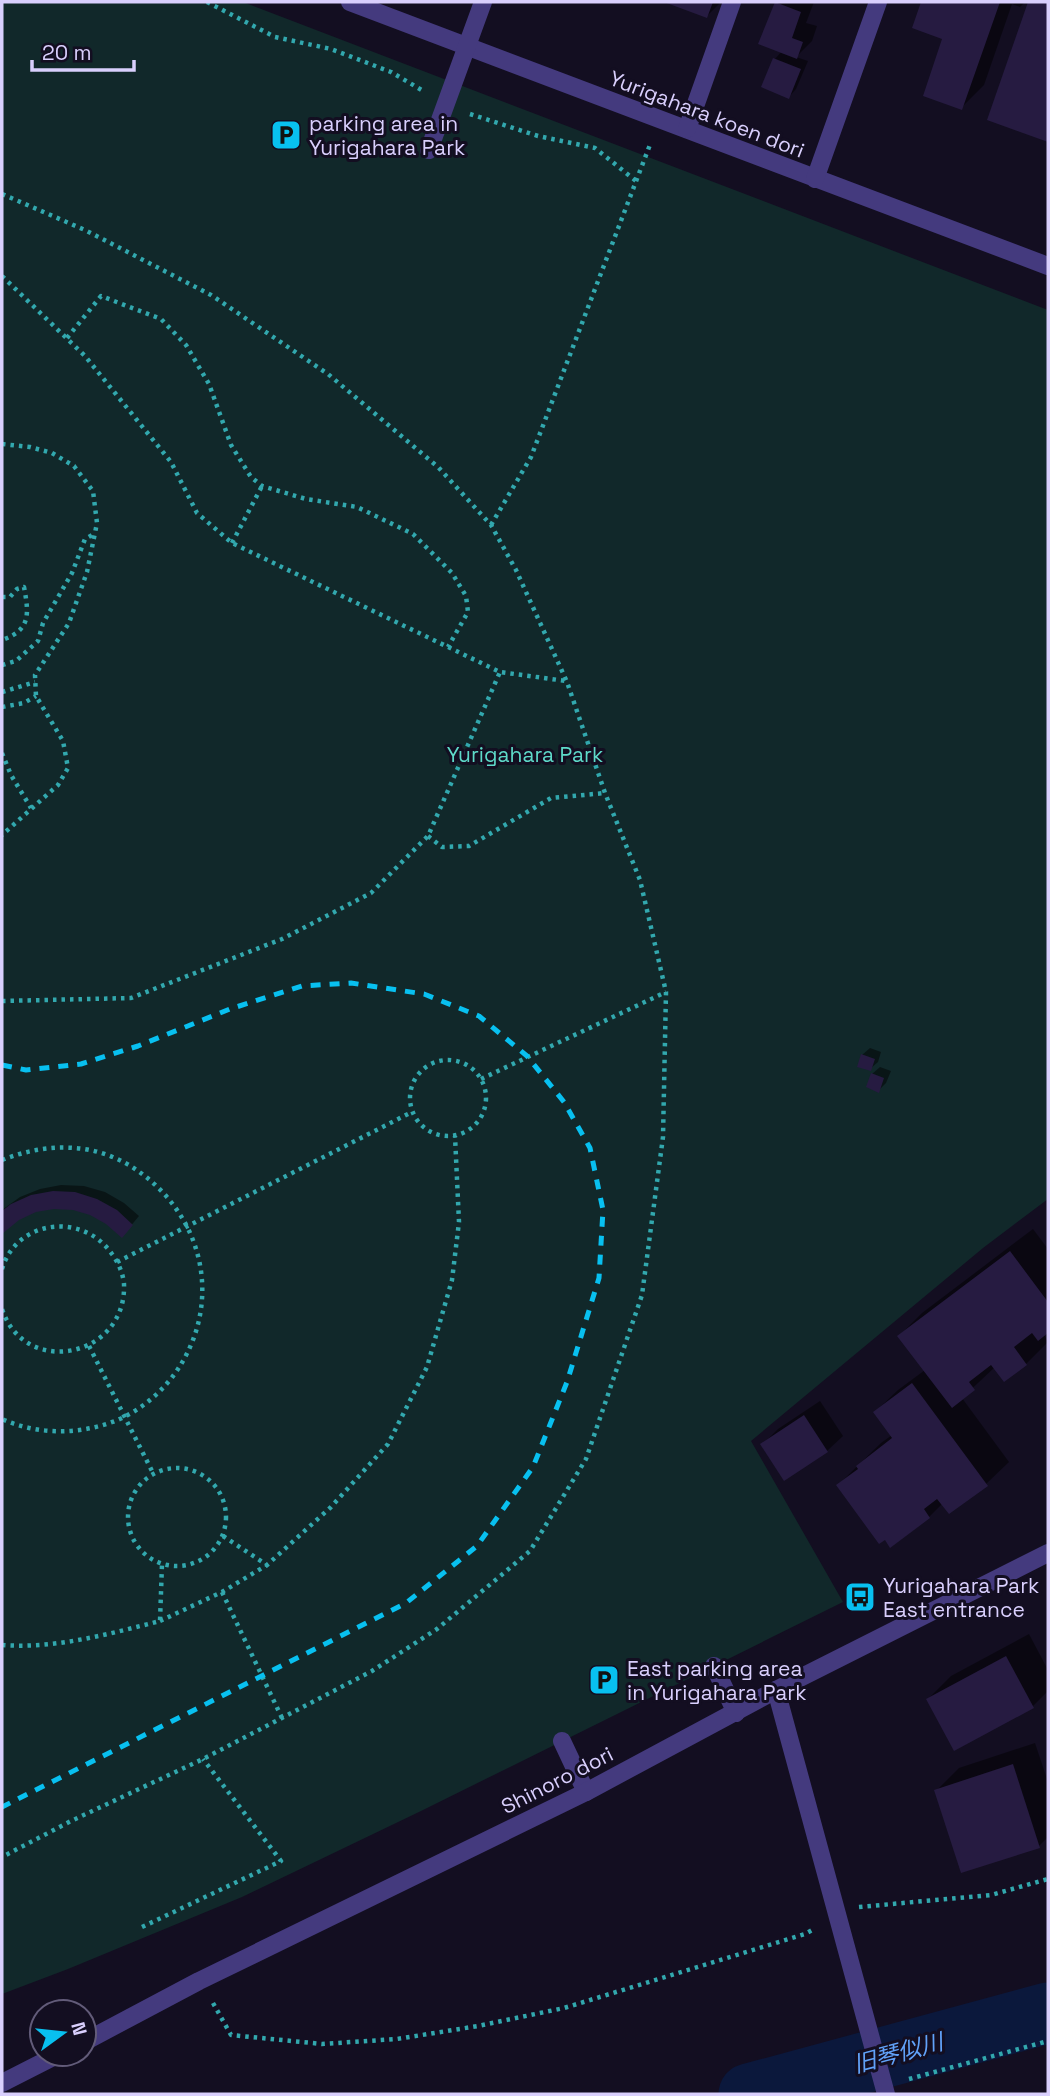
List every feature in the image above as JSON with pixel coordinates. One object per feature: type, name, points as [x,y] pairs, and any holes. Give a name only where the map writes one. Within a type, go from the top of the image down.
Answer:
[{"type":"street","name":"Yurigahara koen dori","points":[[350,2],[1048,266]]},
{"type":"street","points":[[429,150],[482,2]]},
{"type":"street","points":[[687,129],[733,2]]},
{"type":"street","points":[[815,179],[878,2]]},
{"type":"street","name":"Shinoro dori","points":[[98,2035],[200,1981],[586,1793],[776,1690],[1048,1553]]},
{"type":"street","points":[[714,1666],[736,1713]]},
{"type":"street","points":[[776,1690],[846,1945],[890,2087]]},
{"type":"street","points":[[562,1741],[586,1793]]},
{"type":"street","points":[[2,2083],[32,2068]]},
{"type":"path","points":[[207,2],[275,37],[331,49],[391,72],[426,92]]},
{"type":"path","points":[[465,112],[538,136],[594,148],[636,181]]},
{"type":"path","points":[[491,525],[531,457],[660,119]]},
{"type":"path","points":[[2,194],[85,230],[211,295],[328,374],[438,467],[491,525],[516,570],[566,682],[592,751],[605,793],[640,880],[666,992],[663,1137],[642,1295],[586,1459],[530,1551],[437,1629],[372,1671],[203,1759],[71,1821],[2,1857]]},
{"type":"path","points":[[2,276],[85,356],[171,462],[197,513],[232,543],[500,672],[566,682]]},
{"type":"path","points":[[67,338],[101,296],[161,319],[186,345],[209,384],[231,445],[251,477],[262,486],[306,499],[357,507],[413,534],[452,573],[466,596],[468,612],[448,647]]},
{"type":"path","points":[[2,444],[52,453],[74,466],[93,491],[97,523],[87,572],[69,623],[35,675],[36,696],[63,741],[68,768],[58,785],[2,835]]},
{"type":"path","points":[[232,543],[262,486]]},
{"type":"path","points":[[2,665],[16,661],[38,641],[43,623],[72,573],[85,540],[95,533]]},
{"type":"path","points":[[2,597],[10,597],[17,589],[24,587],[27,604],[26,622],[15,635],[2,640]]},
{"type":"path","points":[[2,1001],[131,998],[282,939],[371,893],[428,836],[500,672]]},
{"type":"path","points":[[2,692],[35,682]]},
{"type":"path","points":[[2,707],[24,703],[36,696]]},
{"type":"path","points":[[2,753],[11,775],[31,807]]},
{"type":"path","points":[[428,836],[442,848],[469,846],[551,798],[605,793]]},
{"type":"path","points":[[481,1079],[666,992]]},
{"type":"path","points":[[450,1060],[459,1062],[468,1065],[481,1079],[487,1096],[483,1114],[472,1128],[455,1136],[438,1135],[422,1127],[412,1112],[410,1093],[417,1076],[431,1063],[450,1060]]},
{"type":"path","points":[[117,1262],[412,1112]]},
{"type":"path","points":[[2,1645],[24,1647],[104,1635],[160,1621],[222,1592],[267,1565],[331,1507],[388,1444],[427,1367],[452,1280],[459,1222],[455,1136]]},
{"type":"path","points":[[2,1160],[20,1153],[48,1148],[76,1148],[104,1154],[130,1165],[153,1181],[172,1202],[187,1226],[197,1252],[202,1279],[202,1307],[195,1335],[184,1360],[169,1382],[148,1402],[125,1417],[99,1427],[72,1432],[17,1426],[2,1419]]},
{"type":"path","points":[[2,1269],[3,1260],[16,1244],[32,1232],[52,1226],[71,1227],[90,1233],[106,1245],[124,1280],[123,1300],[117,1319],[105,1334],[89,1346],[71,1352],[51,1351],[33,1346],[3,1320],[2,1309]]},
{"type":"path","points":[[89,1346],[153,1473]]},
{"type":"path","points":[[172,1467],[192,1469],[210,1480],[222,1496],[226,1516],[222,1536],[212,1551],[198,1562],[180,1566],[162,1564],[145,1555],[133,1540],[127,1521],[129,1502],[138,1485],[153,1473],[172,1467]]},
{"type":"path","points":[[222,1536],[267,1565]]},
{"type":"path","points":[[160,1621],[162,1564]]},
{"type":"path","points":[[222,1592],[282,1718]]},
{"type":"path","points":[[142,1927],[281,1861],[203,1759]]},
{"type":"path","points":[[200,1981],[232,2035],[322,2044],[397,2039],[564,2008],[805,1934],[855,1907],[991,1895],[1048,1880]]},
{"type":"path","points":[[890,2087],[910,2078],[1048,2041]]},
{"type":"green space","name":"Yurigahara Park","points":[[2,2],[243,2],[1048,310],[1048,1199],[983,1248],[751,1441],[843,1602],[242,1897],[2,1994]]},
{"type":"building","points":[[664,2],[713,2],[707,18]]},
{"type":"building","points":[[775,2],[801,12],[792,38],[803,42],[797,59],[758,44]]},
{"type":"building","points":[[921,2],[1000,2],[962,110],[923,96],[942,39],[912,28]]},
{"type":"building","points":[[1028,2],[1048,2],[1048,142],[987,120]]},
{"type":"building","points":[[773,58],[801,69],[789,99],[761,87]]},
{"type":"building","points":[[861,1054],[875,1059],[871,1071],[857,1067]]},
{"type":"building","points":[[871,1073],[884,1078],[879,1093],[866,1087]]},
{"type":"building","points":[[53,1191],[75,1192],[97,1199],[117,1210],[133,1225],[122,1238],[90,1215],[73,1210],[54,1209],[36,1212],[19,1220],[2,1234],[2,1211],[31,1195]]},
{"type":"building","points":[[1010,1251],[1048,1302],[1048,1333],[1038,1341],[1032,1333],[1014,1347],[1027,1365],[1004,1382],[991,1365],[969,1382],[975,1390],[952,1408],[897,1336]]},
{"type":"building","points":[[912,1383],[988,1486],[949,1514],[937,1499],[924,1509],[930,1518],[890,1548],[885,1540],[879,1544],[836,1485],[892,1438],[873,1412]]},
{"type":"building","points":[[804,1415],[828,1452],[784,1481],[760,1444]]},
{"type":"building","points":[[1006,1656],[1034,1708],[954,1751],[926,1699]]},
{"type":"building","points":[[1013,1764],[1040,1848],[961,1873],[934,1790]]},
{"type":"waterway","name":"旧琴似川","points":[[749,2094],[1048,2013]]},
{"type":"railway","points":[[2,1065],[26,1070],[81,1064],[138,1046],[230,1009],[302,986],[351,983],[424,994],[479,1016],[527,1056],[564,1102],[590,1148],[603,1210],[599,1278],[567,1382],[533,1467],[477,1546],[406,1603],[2,1807]]},
{"type":"place","name":"parking area in Yurigahara Park","points":[[286,135]]},
{"type":"place","name":"Yurigahara Park East entrance","points":[[860,1597]]},
{"type":"place","name":"East parking area in Yurigahara Park","points":[[604,1680]]}]
